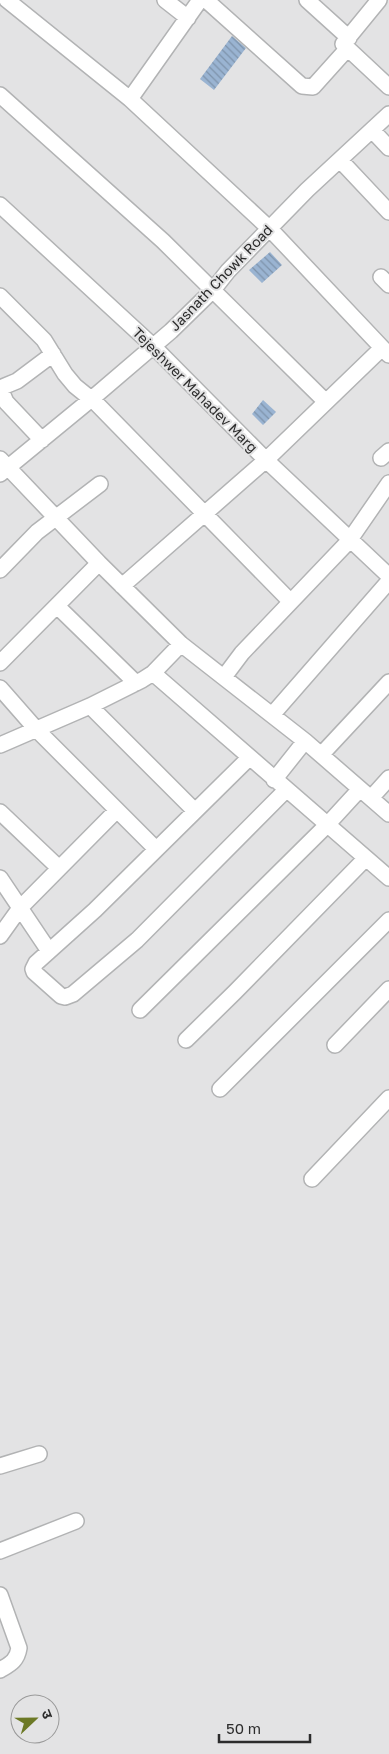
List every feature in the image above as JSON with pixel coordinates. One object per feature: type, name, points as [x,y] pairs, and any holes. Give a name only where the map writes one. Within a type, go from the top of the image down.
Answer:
[{"type":"street","points":[[7,0],[130,99],[270,229],[387,352],[326,402],[266,460],[122,586]]},
{"type":"street","points":[[164,0],[188,18]]},
{"type":"street","points":[[130,99],[200,0]]},
{"type":"street","points":[[206,0],[302,86],[308,88],[313,87],[379,0]]},
{"type":"street","points":[[307,0],[389,87]]},
{"type":"street","points":[[0,94],[163,241],[326,402]]},
{"type":"street","name":"Jasnath Chowk Road","points":[[3,467],[42,440],[153,346],[213,290],[228,271],[307,190],[389,114]]},
{"type":"street","points":[[372,130],[389,148]]},
{"type":"street","points":[[340,160],[389,212]]},
{"type":"street","name":"Tejeshwer Mahadev Marg","points":[[0,205],[153,346],[266,460],[388,574]]},
{"type":"street","points":[[0,296],[44,340],[70,380],[290,601]]},
{"type":"street","points":[[42,440],[3,398],[0,388],[4,382],[53,354]]},
{"type":"street","points":[[3,467],[57,518],[99,563],[181,644],[305,741],[389,814]]},
{"type":"street","points":[[224,676],[242,653],[350,539],[389,482]]},
{"type":"street","points":[[0,570],[37,532],[100,484]]},
{"type":"street","points":[[0,663],[99,563]]},
{"type":"street","points":[[272,715],[388,574]]},
{"type":"street","points":[[57,606],[136,683]]},
{"type":"street","points":[[0,745],[90,706],[136,683],[153,673],[181,644]]},
{"type":"street","points":[[153,673],[389,878]]},
{"type":"street","points":[[321,755],[389,682]]},
{"type":"street","points":[[0,688],[36,729],[156,849]]},
{"type":"street","points":[[90,706],[195,811]]},
{"type":"street","points":[[274,780],[305,741]]},
{"type":"street","points":[[249,758],[95,910],[49,950],[34,966],[34,972],[61,996],[69,997],[137,940],[286,790]]},
{"type":"street","points":[[140,1010],[327,825],[365,794],[389,778]]},
{"type":"street","points":[[0,936],[20,908],[117,810]]},
{"type":"street","points":[[0,812],[59,868]]},
{"type":"street","points":[[186,1040],[236,992],[366,858]]},
{"type":"street","points":[[0,878],[49,950]]},
{"type":"street","points":[[220,1089],[389,920]]},
{"type":"street","points":[[335,1045],[389,989]]},
{"type":"street","points":[[312,1179],[389,1098]]},
{"type":"street","points":[[0,1466],[40,1454]]},
{"type":"street","points":[[0,1551],[76,1520]]},
{"type":"street","points":[[0,1594],[18,1648],[18,1656],[12,1663],[0,1670]]},
{"type":"building","points":[[232,36],[246,48],[214,90],[200,79]]},
{"type":"building","points":[[270,252],[282,265],[262,283],[249,270]]},
{"type":"building","points":[[263,400],[276,412],[263,425],[252,414]]}]
